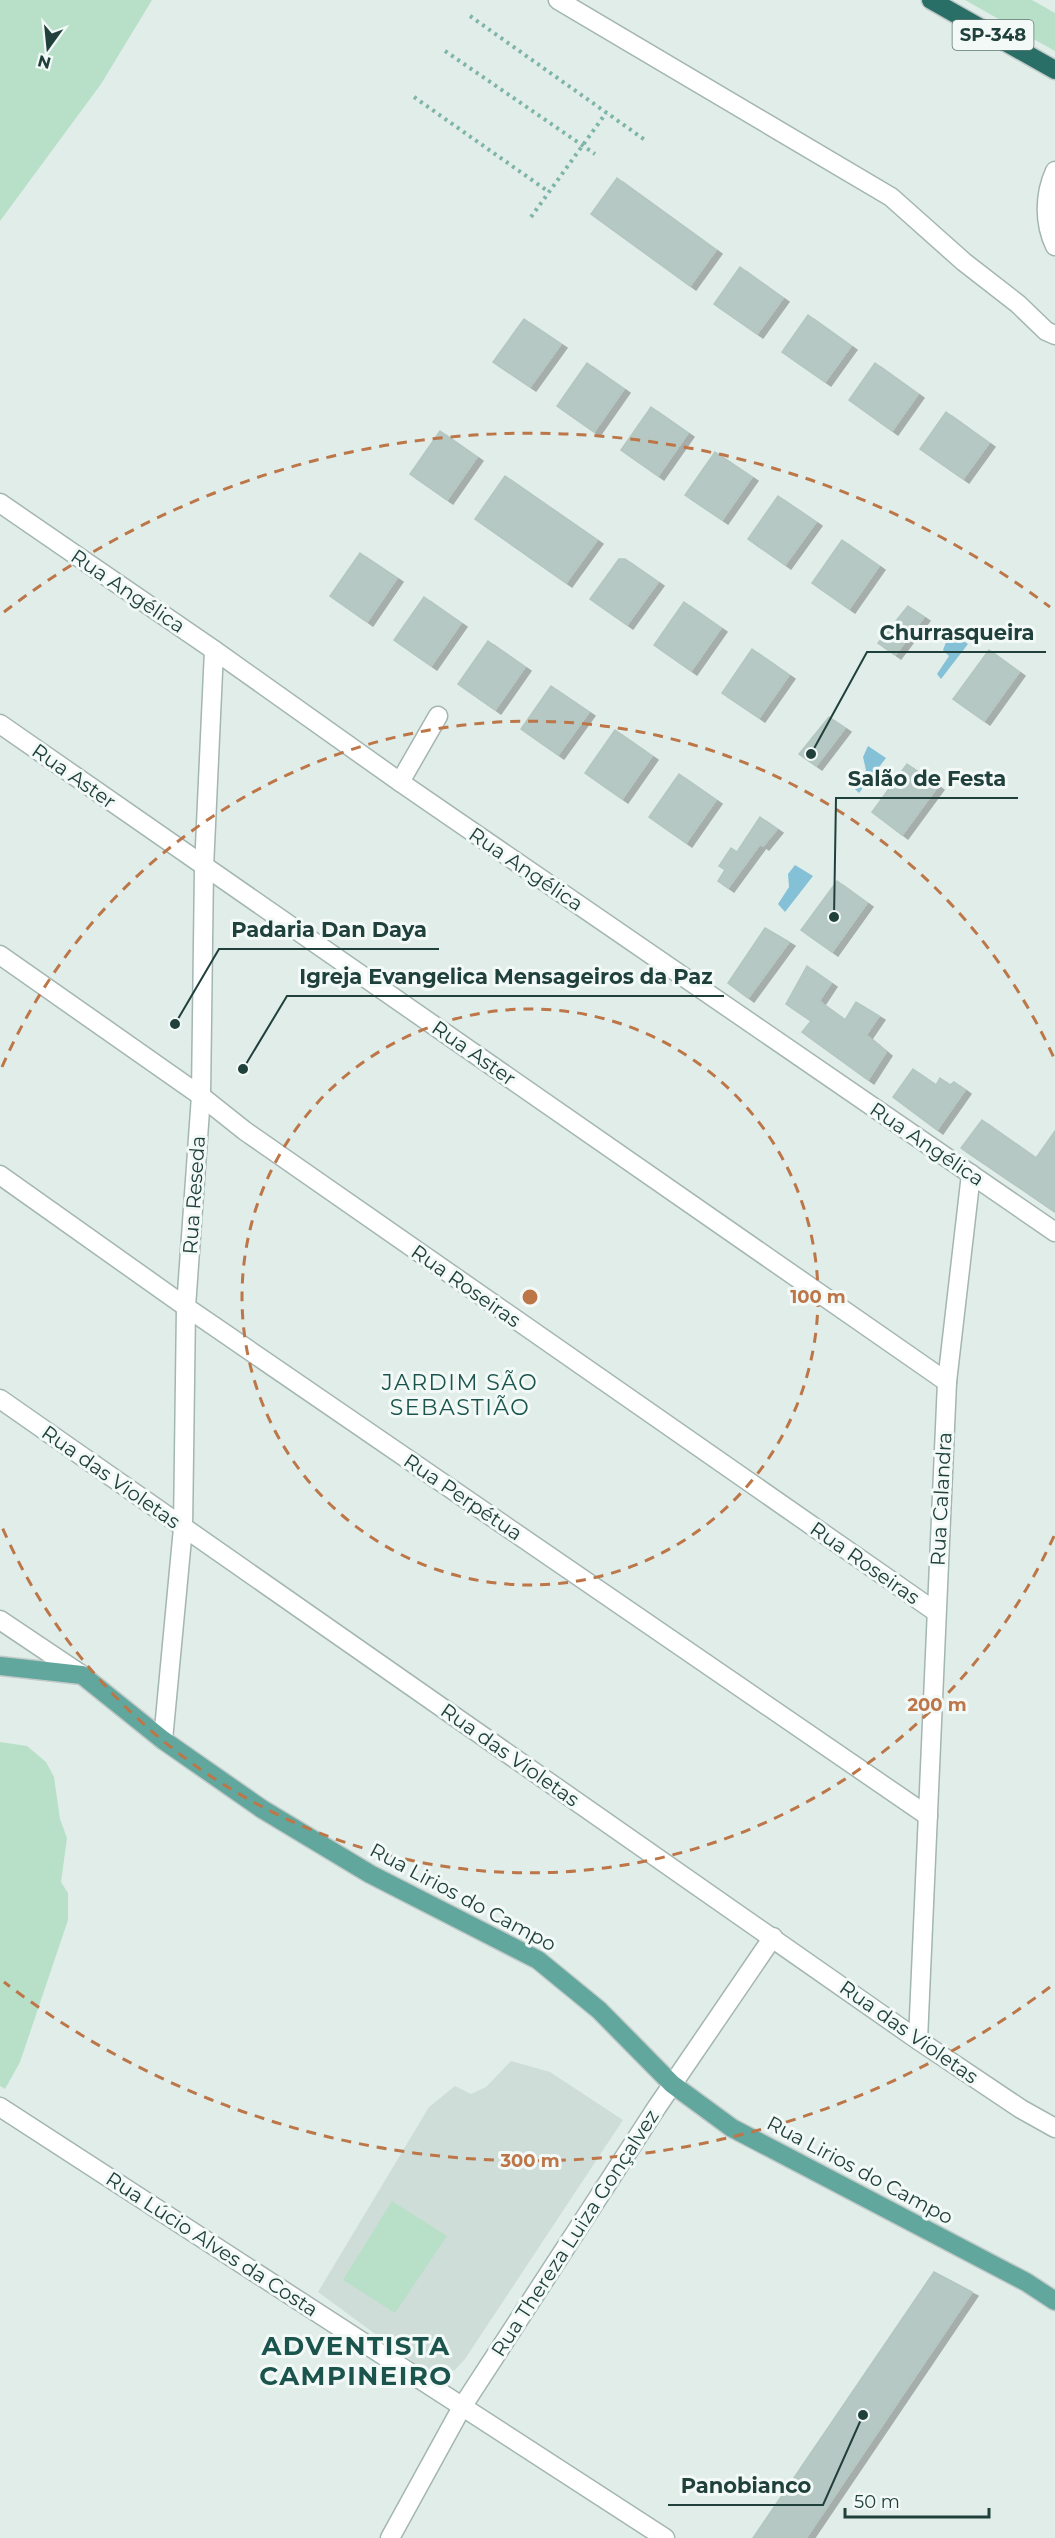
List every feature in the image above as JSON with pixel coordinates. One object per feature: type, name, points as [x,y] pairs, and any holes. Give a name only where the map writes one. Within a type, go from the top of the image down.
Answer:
[{"type":"highway","name":"SP-348","points":[[931,0],[1055,70]]},
{"type":"main road","points":[[0,1666],[82,1675]]},
{"type":"main road","name":"Rua Lirios do Campo","points":[[82,1675],[163,1740],[262,1809],[370,1874],[538,1960],[599,2010],[672,2084],[732,2128],[1026,2282],[1055,2301]]},
{"type":"main road","name":"Rua Lirios do Campo","points":[[1026,2282],[1055,2287]]},
{"type":"street","points":[[558,0],[891,196],[1051,333],[1055,348]]},
{"type":"street","points":[[1055,171],[1048,185],[1047,229],[1055,246]]},
{"type":"street","name":"Rua Angélica","points":[[0,503],[214,650],[400,782],[1055,1232]]},
{"type":"street","name":"Rua Reseda","points":[[163,1740],[183,1528],[186,1307],[201,1096],[204,868],[214,650]]},
{"type":"street","points":[[400,782],[438,716]]},
{"type":"street","name":"Rua Aster","points":[[0,724],[204,868],[277,916],[947,1382]]},
{"type":"street","name":"Rua Roseiras","points":[[0,955],[201,1096],[245,1131],[936,1612]]},
{"type":"street","name":"Rua Calandra","points":[[918,2040],[947,1382],[971,1174]]},
{"type":"street","name":"Rua Perpétua","points":[[0,1175],[186,1307],[928,1816]]},
{"type":"street","name":"Rua das Violetas","points":[[0,1399],[918,2040],[1021,2109],[1055,2128]]},
{"type":"street","name":"Rua Lirios do Campo","points":[[0,1620],[82,1675]]},
{"type":"street","name":"Rua Thereza Luiza Gonçalvez","points":[[390,2538],[462,2407],[672,2084],[773,1937]]},
{"type":"street","name":"Rua Lúcio Alves da Costa","points":[[0,2107],[665,2538]]},
{"type":"street","name":"Rua das Violetas","points":[[1021,2109],[1035,2127],[1055,2142]]},
{"type":"path","points":[[470,16],[645,140]]},
{"type":"path","points":[[445,51],[595,154]]},
{"type":"path","points":[[414,97],[549,192]]},
{"type":"path","points":[[531,217],[606,113]]},
{"type":"shaded area","points":[[511,2061],[550,2072],[623,2120],[465,2359],[455,2370],[431,2375],[318,2292],[429,2107],[455,2086],[471,2094],[486,2087]]},
{"type":"green space","points":[[0,0],[152,0],[101,84],[0,221]]},
{"type":"green space","points":[[965,0],[1032,0],[1055,13],[1055,51]]},
{"type":"green space","points":[[0,1742],[27,1746],[46,1762],[54,1777],[60,1819],[67,1838],[61,1882],[68,1893],[68,1920],[20,2062],[5,2089],[0,2086]]},
{"type":"green space","points":[[392,2201],[447,2236],[395,2313],[343,2280]]},
{"type":"water","points":[[950,632],[968,644],[941,679],[937,674],[949,656],[943,650]]},
{"type":"water","points":[[868,746],[886,758],[859,793],[854,788],[866,770],[863,757]]},
{"type":"water","points":[[795,865],[813,876],[785,912],[778,904],[789,887],[788,874]]},
{"type":"building","points":[[617,178],[716,250],[690,286],[591,214]]},
{"type":"building","points":[[740,267],[783,298],[757,334],[714,304]]},
{"type":"building","points":[[808,315],[851,346],[825,382],[782,352]]},
{"type":"building","points":[[524,319],[561,344],[530,387],[493,362]]},
{"type":"building","points":[[587,363],[624,389],[594,432],[557,406]]},
{"type":"building","points":[[875,363],[918,394],[892,431],[849,400]]},
{"type":"building","points":[[651,407],[688,433],[658,476],[621,450]]},
{"type":"building","points":[[946,412],[989,443],[963,479],[920,449]]},
{"type":"building","points":[[440,431],[477,457],[447,500],[410,474]]},
{"type":"building","points":[[715,452],[752,477],[722,520],[685,495]]},
{"type":"building","points":[[505,476],[597,540],[566,583],[475,519]]},
{"type":"building","points":[[778,496],[816,522],[785,565],[748,539]]},
{"type":"building","points":[[842,540],[879,566],[849,609],[812,583]]},
{"type":"building","points":[[360,553],[397,578],[367,622],[330,596]]},
{"type":"building","points":[[619,559],[625,559],[658,582],[627,625],[590,599]]},
{"type":"building","points":[[424,597],[461,623],[431,666],[394,640]]},
{"type":"building","points":[[684,602],[721,628],[691,671],[654,645]]},
{"type":"building","points":[[908,606],[924,617],[895,655],[878,643]]},
{"type":"building","points":[[488,641],[525,667],[495,710],[458,684]]},
{"type":"building","points":[[752,649],[789,675],[759,718],[722,693]]},
{"type":"building","points":[[989,650],[1019,672],[984,721],[953,699]]},
{"type":"building","points":[[551,686],[589,712],[558,755],[521,729]]},
{"type":"building","points":[[829,717],[845,728],[816,766],[799,754]]},
{"type":"building","points":[[615,730],[652,756],[622,799],[585,773]]},
{"type":"building","points":[[907,764],[938,786],[902,835],[872,812]]},
{"type":"building","points":[[679,774],[716,800],[686,843],[649,817]]},
{"type":"building","points":[[760,817],[777,829],[763,846],[760,844],[728,888],[718,881],[725,870],[719,866],[731,848],[737,852]]},
{"type":"building","points":[[837,881],[867,903],[832,952],[801,930]]},
{"type":"building","points":[[765,928],[789,942],[748,998],[728,983]]},
{"type":"building","points":[[807,966],[831,983],[819,1001],[845,1020],[856,1002],[879,1016],[866,1035],[886,1052],[868,1080],[802,1032],[811,1021],[786,1004]]},
{"type":"building","points":[[913,1069],[936,1085],[940,1078],[950,1085],[954,1082],[965,1090],[937,1130],[893,1097]]},
{"type":"building","points":[[982,1120],[1036,1158],[1055,1131],[1055,1212],[961,1148]]},
{"type":"building","points":[[934,2272],[972,2292],[806,2538],[753,2538]]},
{"type":"place","name":"Churrasqueira","points":[[811,754]]},
{"type":"place","name":"Salão de Festa","points":[[834,917]]},
{"type":"place","name":"Padaria Dan Daya","points":[[175,1024]]},
{"type":"place","name":"Igreja Evangelica Mensageiros da Paz","points":[[243,1069]]},
{"type":"place","name":"Panobianco","points":[[863,2415]]},
{"type":"district","name":"JARDIM SÃO SEBASTIÃO","points":[[460,1394]]},
{"type":"district","name":"ADVENTISTA CAMPINEIRO","points":[[356,2361]]}]
